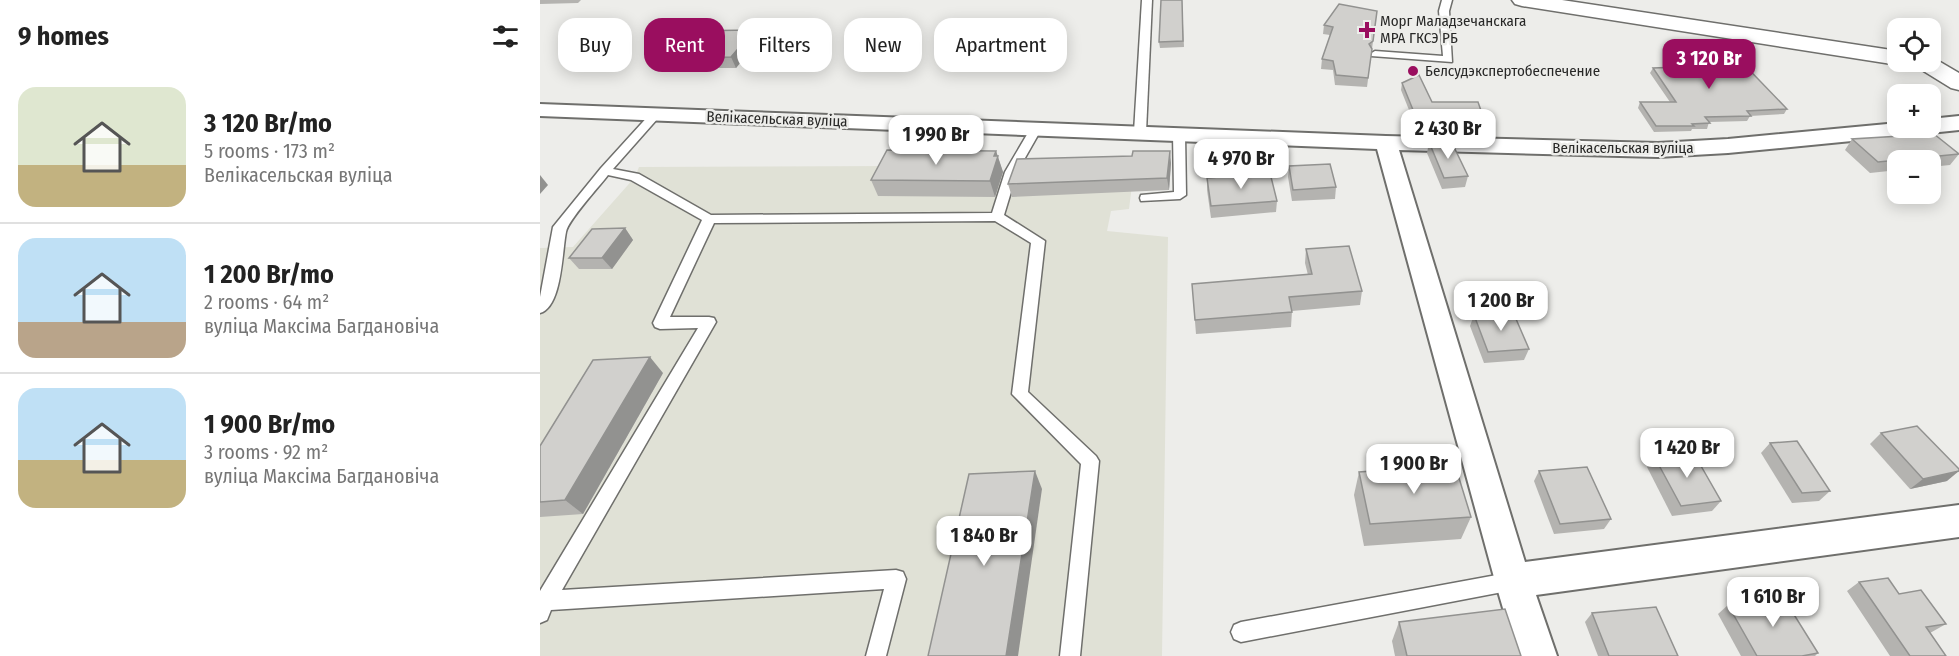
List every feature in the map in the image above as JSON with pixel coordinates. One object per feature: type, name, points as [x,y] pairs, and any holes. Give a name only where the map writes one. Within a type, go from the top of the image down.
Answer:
[{"type":"main road","points":[[1522,0],[1547,2],[1887,56]]},
{"type":"main road","points":[[1941,65],[1959,68]]},
{"type":"main road","points":[[1941,72],[1959,83]]},
{"type":"street","name":"Велікасельская вуліца","points":[[540,110],[1386,143],[1658,150],[1728,146],[1887,131]]},
{"type":"street","points":[[1941,125],[1959,123]]},
{"type":"street","points":[[1386,143],[1537,656]]},
{"type":"street","points":[[1513,580],[1959,521]]},
{"type":"lane","points":[[1140,132],[1147,0]]},
{"type":"lane","points":[[1375,54],[1448,60],[1444,11],[1447,0]]},
{"type":"lane","points":[[540,308],[549,296],[560,226],[605,171],[656,115]]},
{"type":"lane","points":[[997,217],[1011,172],[1036,128]]},
{"type":"lane","points":[[1146,198],[1180,195],[1179,134]]},
{"type":"lane","points":[[605,171],[636,177],[709,219],[997,217],[1038,241],[1020,394],[1090,461],[1070,656]]},
{"type":"lane","points":[[542,607],[709,322],[660,323],[709,219]]},
{"type":"lane","points":[[542,607],[896,579],[876,656]]},
{"type":"lane","points":[[1241,632],[1513,580]]},
{"type":"shaded area","points":[[893,166],[999,172],[1134,169],[1129,209],[1111,211],[1107,231],[1168,237],[1162,656],[540,656],[540,248],[573,247],[635,177],[639,167]]},
{"type":"building","points":[[1161,0],[1182,0],[1183,41],[1159,42]]},
{"type":"building","points":[[1339,4],[1377,11],[1373,41],[1369,44],[1372,49],[1368,78],[1336,75],[1333,61],[1322,59],[1333,27],[1324,25]]},
{"type":"building","points":[[725,30],[737,30],[737,50],[731,57],[725,57]]},
{"type":"building","points":[[1684,46],[1732,52],[1787,109],[1747,111],[1751,116],[1705,117],[1710,123],[1692,124],[1694,126],[1656,126],[1640,102],[1676,102],[1653,68],[1682,67]]},
{"type":"building","points":[[1419,75],[1432,102],[1478,102],[1485,122],[1441,123],[1443,127],[1420,127],[1402,83]]},
{"type":"building","points":[[1939,138],[1959,154],[1941,156],[1941,150],[1887,150],[1887,161],[1878,162],[1852,139]]},
{"type":"building","points":[[1429,142],[1452,143],[1468,176],[1444,178]]},
{"type":"building","points":[[887,150],[996,151],[994,156],[998,156],[990,181],[871,180]]},
{"type":"building","points":[[1133,151],[1170,151],[1167,178],[1008,184],[1017,159],[1132,156]]},
{"type":"building","points":[[1330,164],[1336,187],[1293,190],[1289,166]]},
{"type":"building","points":[[1270,173],[1277,201],[1211,206],[1207,178]]},
{"type":"building","points":[[625,228],[602,258],[569,258],[592,229]]},
{"type":"building","points":[[1349,246],[1362,291],[1289,297],[1292,312],[1195,320],[1192,284],[1312,274],[1306,249]]},
{"type":"building","points":[[1513,312],[1529,349],[1488,352],[1474,315]]},
{"type":"building","points":[[650,357],[565,500],[540,502],[540,446],[593,360]]},
{"type":"building","points":[[1917,426],[1959,471],[1923,479],[1881,433]]},
{"type":"building","points":[[1797,441],[1830,491],[1802,493],[1770,443]]},
{"type":"building","points":[[1693,452],[1721,501],[1681,506],[1654,456]]},
{"type":"building","points":[[1455,465],[1471,517],[1370,524],[1359,472]]},
{"type":"building","points":[[1587,467],[1611,519],[1560,524],[1539,471]]},
{"type":"building","points":[[1035,471],[1006,656],[928,656],[969,474]]},
{"type":"building","points":[[1888,578],[1899,594],[1921,590],[1946,624],[1926,627],[1946,656],[1910,656],[1859,582]]},
{"type":"building","points":[[1783,597],[1818,653],[1802,656],[1757,656],[1728,605]]},
{"type":"building","points":[[1656,607],[1678,656],[1609,656],[1592,613]]},
{"type":"building","points":[[1505,609],[1521,656],[1407,656],[1399,622]]},
{"type":"place","name":"Морг Маладзечанскага МРА ГКСЭ РБ","points":[[1367,30]]},
{"type":"place","name":"Белсудэкспертобеспечение","points":[[1413,71]]}]
